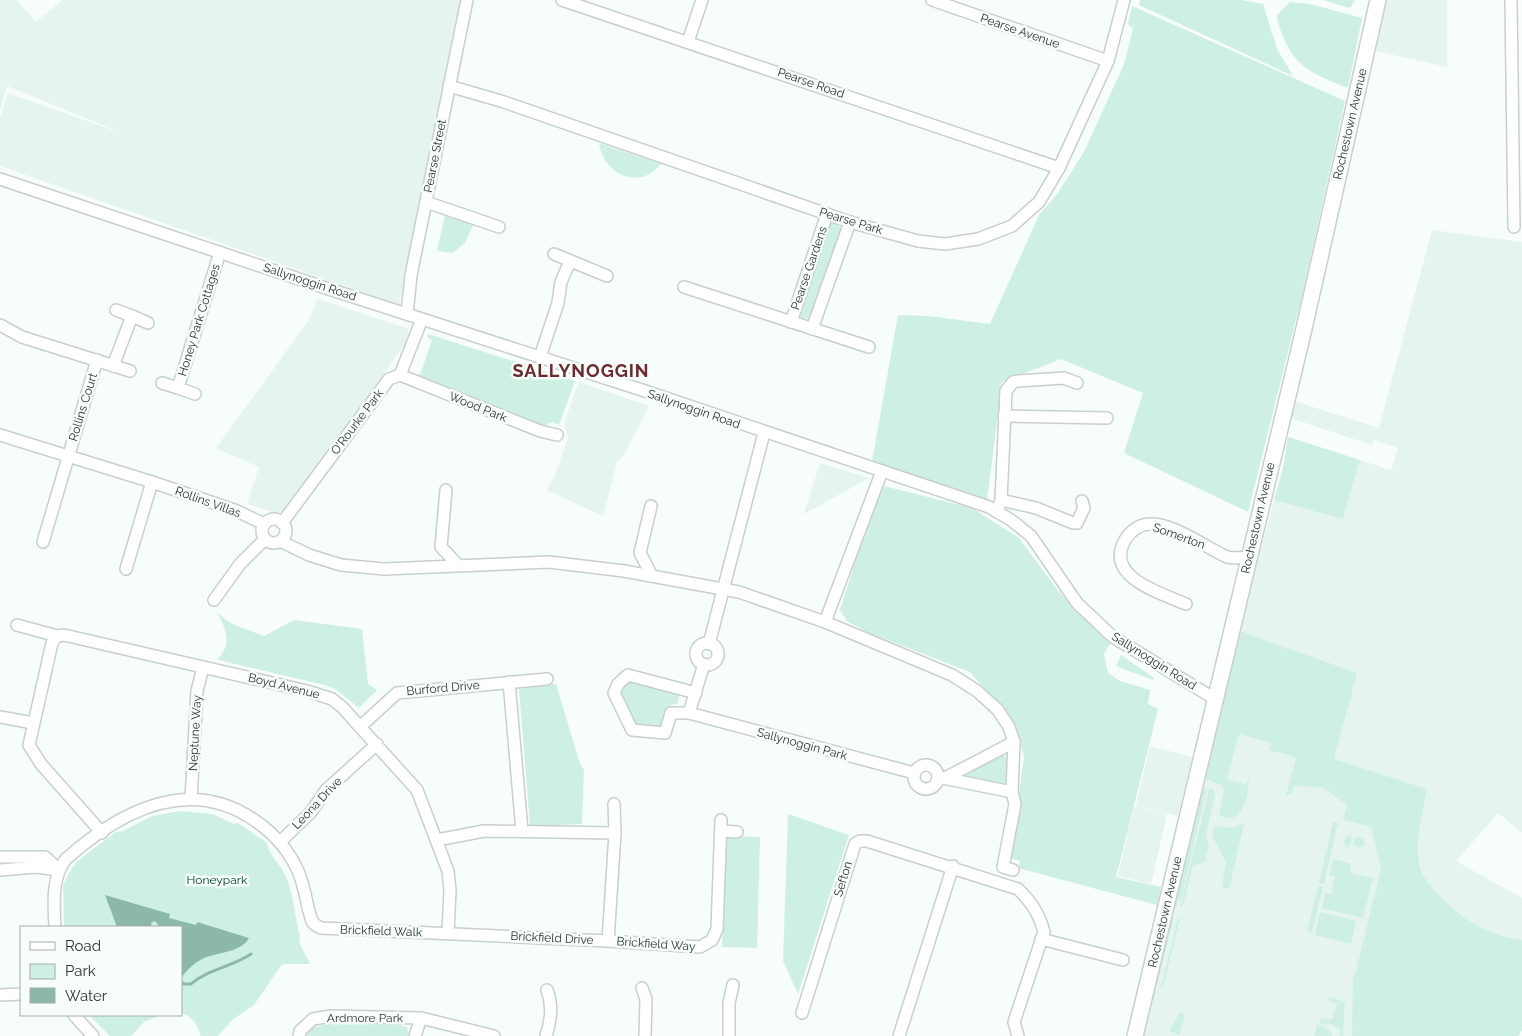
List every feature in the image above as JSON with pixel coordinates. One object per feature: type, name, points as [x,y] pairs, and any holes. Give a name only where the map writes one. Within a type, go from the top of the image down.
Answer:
[{"type":"main road","name":"Rochestown Avenue","points":[[1135,1036],[1249,557],[1378,0]]},
{"type":"street","name":"Pearse Street","points":[[407,314],[411,276],[467,0]]},
{"type":"street","name":"Pearse Road","points":[[562,0],[1059,168]]},
{"type":"street","points":[[688,42],[702,0]]},
{"type":"street","name":"Pearse Avenue","points":[[932,0],[1108,61]]},
{"type":"street","name":"Pearse Park","points":[[449,86],[501,101],[850,222],[918,241],[945,244],[978,239],[1012,226],[1039,202],[1059,168],[1108,61],[1124,0]]},
{"type":"street","points":[[1511,0],[1514,227]]},
{"type":"street","name":"Sallynoggin Road","points":[[0,179],[966,499],[997,512],[1031,536],[1077,603],[1094,622],[1113,637],[1215,698]]},
{"type":"street","points":[[426,202],[499,227]]},
{"type":"street","name":"Pearse Gardens","points":[[790,322],[827,214]]},
{"type":"street","name":"Pearse Gardens","points":[[812,329],[850,222]]},
{"type":"street","name":"Honey Park Cottages","points":[[178,388],[220,252]]},
{"type":"street","points":[[554,254],[606,276]]},
{"type":"street","points":[[540,357],[558,303],[561,282],[570,261]]},
{"type":"street","name":"Pearse Gardens","points":[[684,287],[869,347]]},
{"type":"street","points":[[116,310],[148,323]]},
{"type":"street","points":[[113,366],[132,316]]},
{"type":"street","points":[[400,375],[422,319]]},
{"type":"street","name":"Rollins Court","points":[[0,325],[22,337],[130,371]]},
{"type":"street","name":"Rollins Court","points":[[69,454],[97,360]]},
{"type":"street","name":"Wood Park","points":[[400,375],[540,431],[557,435]]},
{"type":"street","name":"O'Rourke Park","points":[[282,522],[389,379],[400,375]]},
{"type":"street","points":[[997,512],[1001,500],[1006,391],[1013,382],[1064,378],[1076,383]]},
{"type":"street","name":"Honey Park Cottages","points":[[162,382],[195,394]]},
{"type":"street","points":[[1004,416],[1107,418]]},
{"type":"street","points":[[696,693],[628,675],[618,684],[614,693],[632,730],[665,733],[671,713],[689,713],[696,693],[704,664],[714,662],[717,657],[716,649],[709,644],[764,433]]},
{"type":"street","name":"Rollins Villas","points":[[0,435],[69,454],[237,510],[264,524]]},
{"type":"street","points":[[43,542],[69,454]]},
{"type":"street","points":[[825,622],[882,471]]},
{"type":"street","points":[[126,569],[152,482]]},
{"type":"street","points":[[427,567],[441,547],[446,490]]},
{"type":"street","points":[[1001,500],[1036,508],[1073,523],[1077,523],[1084,508],[1082,501]]},
{"type":"street","points":[[624,571],[640,553],[650,506]]},
{"type":"street","points":[[280,541],[285,534],[282,522],[275,519],[264,524],[262,532],[265,539],[272,543],[280,541],[309,555],[341,565],[384,569],[549,562],[624,571],[739,592],[825,622],[952,675],[977,690],[998,710],[1009,726],[1014,742],[1012,792],[1015,804],[1003,867],[1012,870]]},
{"type":"street","name":"Somerton","points":[[1186,604],[1146,586],[1128,575],[1123,568],[1120,552],[1124,541],[1134,530],[1144,525],[1156,524],[1183,534],[1228,558],[1249,557]]},
{"type":"street","points":[[214,600],[240,564],[265,539]]},
{"type":"street","points":[[441,547],[458,565]]},
{"type":"street","points":[[640,553],[652,576]]},
{"type":"street","name":"Boyd Avenue","points":[[17,625],[57,636],[64,635],[307,691],[332,699],[361,726],[417,790],[448,871],[450,890],[448,932]]},
{"type":"street","points":[[57,636],[52,643],[29,745],[32,751],[102,833]]},
{"type":"street","name":"Neptune Way","points":[[191,799],[197,691],[203,667]]},
{"type":"street","name":"Burford Drive","points":[[361,726],[397,693],[547,679]]},
{"type":"street","points":[[509,682],[522,831]]},
{"type":"street","name":"Sallynoggin Park","points":[[689,713],[914,773],[920,766],[928,766],[941,777],[1012,792]]},
{"type":"street","points":[[0,717],[33,723]]},
{"type":"street","points":[[914,773],[916,783],[925,789],[933,787],[941,777],[1014,742]]},
{"type":"street","name":"Leona Drive","points":[[280,842],[311,812],[326,790],[377,744]]},
{"type":"street","points":[[55,926],[55,882],[59,870],[70,856],[102,833],[145,807],[163,802],[191,799],[234,808],[260,825],[280,842]]},
{"type":"street","name":"Brickfield Drive","points":[[448,932],[608,941],[615,833],[614,804]]},
{"type":"street","name":"Brickfield Way","points":[[608,941],[700,947],[712,940],[717,929],[721,826],[736,832]]},
{"type":"street","points":[[437,840],[484,831],[615,833]]},
{"type":"street","name":"Sefton","points":[[802,1013],[854,844],[860,840],[953,866],[1018,889],[1033,904],[1044,932],[1014,1022],[1018,1036]]},
{"type":"street","name":"Brickfield Walk","points":[[280,842],[298,870],[308,898],[311,919],[315,925],[321,928],[408,934],[448,932]]},
{"type":"street","points":[[0,857],[45,857],[59,870]]},
{"type":"street","points":[[899,1036],[953,866]]},
{"type":"street","points":[[0,870],[36,867],[59,870]]},
{"type":"street","points":[[1041,939],[1122,960]]},
{"type":"street","points":[[729,1036],[729,1003],[733,985]]},
{"type":"street","points":[[642,988],[646,999],[645,1036]]},
{"type":"street","points":[[546,1036],[551,1020],[551,1001],[547,990]]},
{"type":"street","points":[[0,995],[20,994]]},
{"type":"street","points":[[75,1016],[93,1036]]},
{"type":"street","name":"Ardmore Park","points":[[299,1036],[300,1031],[313,1019],[331,1016],[421,1018],[415,1036]]},
{"type":"street","points":[[421,1018],[494,1036]]},
{"type":"shaded area","points":[[0,0],[17,0],[36,22],[62,0],[461,0],[452,47],[453,57],[399,305],[0,166],[0,119],[8,93],[127,135],[7,86],[0,110]]},
{"type":"shaded area","points":[[1384,0],[1447,0],[1447,67],[1371,50]]},
{"type":"shaded area","points":[[1432,230],[1522,242],[1522,833],[1498,813],[1456,861],[1522,898],[1522,1030],[1518,1036],[1141,1036],[1239,631],[1284,464],[1288,437],[1391,470],[1398,448],[1374,440],[1372,445],[1290,418],[1294,401],[1379,428]]},
{"type":"shaded area","points":[[318,299],[409,329],[406,343],[289,505],[285,510],[277,513],[247,504],[259,467],[216,448],[309,320]]},
{"type":"shaded area","points":[[579,382],[649,406],[624,455],[617,462],[603,516],[547,490],[555,475],[568,438],[564,423]]},
{"type":"shaded area","points":[[820,463],[869,478],[804,514]]},
{"type":"shaded area","points":[[1150,746],[1192,757],[1178,816],[1136,806]]},
{"type":"shaded area","points":[[1134,806],[1167,814],[1151,884],[1118,876]]},
{"type":"green space","points":[[1140,0],[1242,0],[1263,4],[1277,49],[1293,76],[1139,5]]},
{"type":"green space","points":[[1323,0],[1355,0],[1350,8]]},
{"type":"green space","points":[[1290,2],[1310,4],[1362,18],[1348,88],[1321,77],[1294,56],[1282,34],[1277,19],[1278,14]]},
{"type":"green space","points":[[1132,6],[1345,101],[1302,296],[1248,512],[1124,453],[1143,393],[1061,359],[1002,382],[987,500],[872,462],[898,315],[929,316],[990,324],[1039,215],[1058,193],[1084,152],[1124,64],[1133,29],[1128,24]]},
{"type":"green space","points":[[599,143],[661,164],[643,177],[633,178],[624,176],[608,164],[602,154]]},
{"type":"green space","points":[[445,214],[474,223],[465,243],[452,253],[437,251]]},
{"type":"green space","points":[[834,222],[843,230],[811,318],[803,319],[798,313],[827,225]]},
{"type":"green space","points":[[428,334],[575,381],[559,425],[552,422],[542,427],[416,377],[417,374],[420,375],[432,340],[427,337]]},
{"type":"green space","points":[[1288,437],[1360,460],[1343,519],[1274,500],[1284,464]]},
{"type":"green space","points":[[884,486],[972,508],[1019,538],[1059,592],[1110,644],[1104,654],[1108,673],[1120,681],[1150,690],[1148,704],[1158,709],[1116,877],[1161,887],[1157,905],[1018,868],[1020,861],[1010,858],[1024,757],[1016,726],[970,672],[867,632],[847,621],[840,610],[863,537]]},
{"type":"green space","points":[[216,612],[232,624],[264,636],[294,620],[362,629],[368,684],[377,690],[359,708],[335,689],[325,685],[217,659],[225,648],[226,636],[223,623]]},
{"type":"green space","points":[[1239,631],[1357,673],[1334,759],[1427,789],[1419,828],[1418,848],[1420,868],[1424,877],[1444,901],[1474,924],[1509,938],[1522,940],[1522,1030],[1518,1036],[1352,1036],[1353,975],[1355,975],[1381,869],[1371,827],[1343,820],[1347,805],[1322,787],[1294,786],[1292,794],[1286,795],[1296,759],[1292,756],[1269,750],[1271,743],[1239,734],[1227,780],[1246,784],[1249,778],[1248,793],[1239,814],[1227,818],[1219,815],[1224,790],[1222,786],[1203,777]]},
{"type":"green space","points":[[1121,655],[1154,678],[1153,680],[1116,666]]},
{"type":"green space","points":[[631,680],[679,695],[678,703],[668,706],[661,727],[657,729],[636,728],[619,694],[621,686]]},
{"type":"green space","points":[[556,684],[580,764],[584,770],[582,824],[530,825],[519,689]]},
{"type":"green space","points":[[1003,754],[1009,761],[1009,779],[1004,783],[955,776]]},
{"type":"green space","points":[[1207,788],[1181,900],[1178,900],[1176,908],[1170,907],[1200,789]]},
{"type":"green space","points":[[1209,789],[1214,790],[1215,794],[1206,835],[1209,845],[1205,862],[1193,866],[1183,906],[1180,907]]},
{"type":"green space","name":"Honeypark","points":[[180,811],[212,814],[234,824],[238,823],[267,843],[282,869],[292,895],[300,933],[299,942],[310,964],[282,964],[254,1005],[232,1020],[218,1036],[201,1036],[194,1022],[182,1014],[182,926],[64,926],[63,886],[76,862],[116,832],[123,831],[152,816]]},
{"type":"green space","points":[[788,814],[849,835],[798,994],[783,961]]},
{"type":"green space","points":[[1333,822],[1338,823],[1324,884],[1319,883]]},
{"type":"green space","points":[[1244,824],[1229,889],[1224,888],[1222,884],[1226,862],[1213,837],[1213,829],[1218,826],[1232,828]]},
{"type":"green space","points":[[1350,834],[1352,843],[1346,849],[1344,840]]},
{"type":"green space","points":[[725,836],[760,837],[757,948],[722,947]]},
{"type":"green space","points":[[1357,837],[1361,837],[1364,842],[1363,846],[1357,847],[1354,844],[1354,840]]},
{"type":"green space","points":[[1333,859],[1350,863],[1350,873],[1373,878],[1363,918],[1322,908],[1325,893],[1331,894],[1335,877],[1329,875]]},
{"type":"green space","points":[[1318,886],[1323,887],[1312,932],[1307,931]]},
{"type":"green space","points":[[1320,912],[1356,921],[1351,944],[1315,935]]},
{"type":"green space","points":[[1168,916],[1174,917],[1150,1012],[1145,1009]]},
{"type":"green space","points":[[1178,918],[1180,919],[1163,987],[1161,987]]},
{"type":"green space","points":[[1329,997],[1345,1002],[1343,1036],[1340,1036],[1340,1028],[1328,1023],[1325,1025],[1319,1023],[1321,1017],[1332,1020],[1337,1004],[1328,1000]]},
{"type":"green space","points":[[1180,1012],[1185,1015],[1179,1035],[1169,1031]]},
{"type":"green space","points":[[90,1016],[159,1016],[144,1022],[131,1036],[110,1036]]},
{"type":"green space","points":[[391,1022],[407,1027],[409,1036],[306,1036],[308,1029],[327,1024]]},
{"type":"green space","points":[[1317,1024],[1330,1031],[1333,1036],[1314,1036]]},
{"type":"water","points":[[105,895],[170,914],[169,918],[196,925],[197,922],[249,938],[240,947],[199,961],[182,977],[182,926],[157,926],[155,921],[151,923],[152,926],[117,926]]},
{"type":"waterway","points":[[182,983],[191,984],[205,975],[251,954]]},
{"type":"district","name":"SALLYNOGGIN","points":[[581,371]]}]
